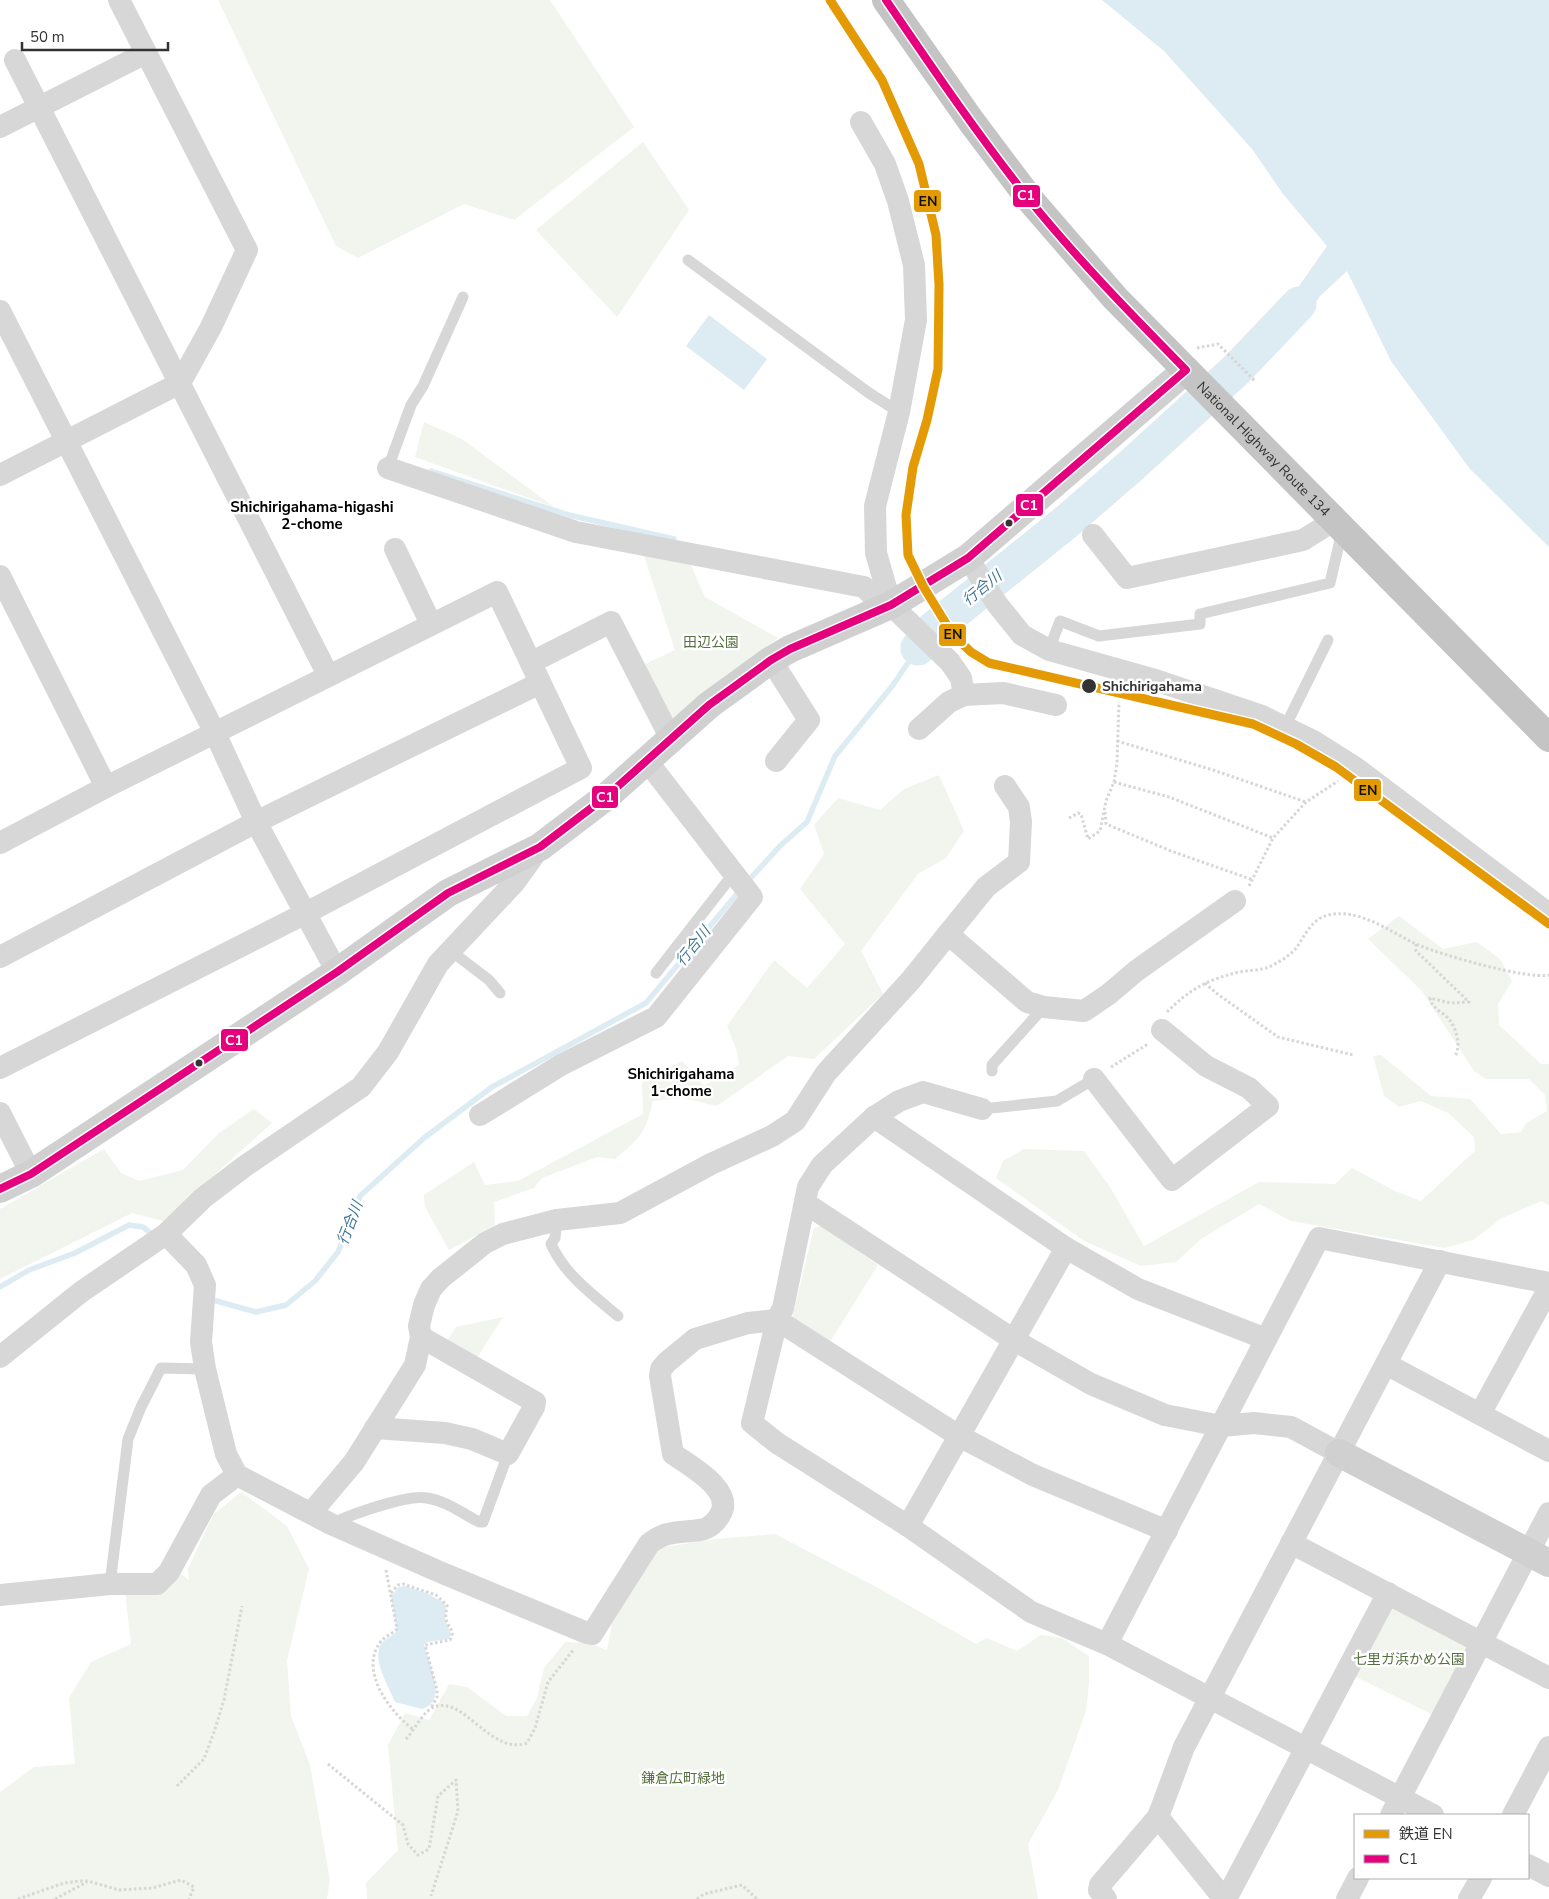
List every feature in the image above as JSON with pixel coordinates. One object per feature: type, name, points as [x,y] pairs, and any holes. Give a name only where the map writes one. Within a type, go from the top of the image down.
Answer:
[{"type":"highway","name":"National Highway Route 134","points":[[886,0],[965,114],[1032,202],[1115,298],[1194,367],[1220,405],[1549,738]]},
{"type":"street","points":[[0,475],[180,384],[211,327],[247,250],[119,0]]},
{"type":"street","points":[[0,127],[146,52]]},
{"type":"street","points":[[14,60],[328,674]]},
{"type":"street","points":[[861,122],[885,164],[898,201],[914,265],[916,320],[899,412],[875,506],[876,552],[885,608]]},
{"type":"street","points":[[0,311],[65,442],[215,733],[256,822],[337,972]]},
{"type":"street","points":[[0,1189],[31,1174],[337,972],[448,894],[540,847],[607,796],[710,705],[771,660],[973,567],[1194,367]]},
{"type":"street","points":[[388,468],[576,532],[864,587],[885,608],[950,662],[962,678],[964,695]]},
{"type":"street","points":[[1093,535],[1126,578],[1303,540],[1341,526]]},
{"type":"street","points":[[395,549],[431,624]]},
{"type":"street","points":[[973,567],[997,604],[1022,635],[1049,650],[1152,679],[1262,716],[1315,742],[1356,768],[1549,914]]},
{"type":"street","points":[[0,576],[106,787]]},
{"type":"street","points":[[0,843],[328,674],[497,592],[581,768],[306,913],[0,1068]]},
{"type":"street","points":[[532,662],[611,622],[671,739]]},
{"type":"street","points":[[771,660],[809,720],[776,760]]},
{"type":"street","points":[[0,957],[256,822],[540,682]]},
{"type":"street","points":[[919,729],[949,702],[964,695],[1003,693],[1056,704]]},
{"type":"street","points":[[480,1115],[561,1065],[656,1017],[752,896],[647,762]]},
{"type":"street","points":[[311,1513],[354,1462],[415,1364],[421,1337],[419,1326],[430,1289],[461,1259],[503,1234],[557,1220],[620,1213],[711,1164],[772,1136],[795,1121],[826,1073],[911,980],[986,887],[1019,862],[1021,822],[1019,807],[1005,786]]},
{"type":"street","points":[[1,1360],[81,1292],[166,1234],[203,1198],[244,1166],[361,1087],[388,1052],[438,964],[514,883],[540,847]]},
{"type":"street","points":[[948,934],[1027,1002],[1044,1007],[1084,1010],[1109,994],[1136,971],[1235,901]]},
{"type":"street","points":[[1094,1079],[1172,1180],[1268,1106],[1249,1088],[1206,1066],[1162,1030]]},
{"type":"street","points":[[982,1108],[923,1092],[898,1101],[874,1117],[822,1165],[808,1187],[783,1308],[777,1320],[752,1423],[777,1443],[908,1526],[1031,1612],[1108,1644],[1306,1748],[1396,1807],[1428,1814]]},
{"type":"street","points":[[0,1113],[31,1174]]},
{"type":"street","points":[[874,1117],[1066,1248],[1138,1288],[1266,1340]]},
{"type":"street","points":[[805,1203],[1014,1340],[1091,1384],[1165,1415],[1221,1426],[1254,1423],[1292,1427],[1539,1558]]},
{"type":"street","points":[[166,1234],[196,1265],[205,1285],[201,1342],[205,1368],[226,1454],[237,1475],[331,1524],[587,1633],[592,1634],[649,1544],[659,1536],[671,1532],[701,1530],[712,1526],[723,1511],[723,1496],[718,1488],[674,1454],[660,1376],[661,1370],[695,1339],[748,1323],[777,1320],[959,1436],[1033,1475],[1166,1531]]},
{"type":"street","points":[[1108,1644],[1319,1238],[1440,1260],[1549,1283]]},
{"type":"street","points":[[908,1526],[1066,1248]]},
{"type":"street","points":[[1106,1899],[1099,1890],[1100,1885],[1158,1817],[1184,1747],[1440,1260]]},
{"type":"street","points":[[1480,1414],[1549,1288]]},
{"type":"street","points":[[374,1428],[445,1433],[472,1440],[508,1454],[534,1407],[535,1402],[421,1337]]},
{"type":"street","points":[[1386,1364],[1549,1451]]},
{"type":"street","points":[[0,1595],[110,1584],[157,1584],[169,1572],[211,1495],[237,1475]]},
{"type":"street","points":[[1396,1807],[1481,1642],[1539,1558],[1549,1513]]},
{"type":"street","points":[[1292,1543],[1549,1678]]},
{"type":"street","points":[[1158,1817],[1225,1899],[1388,1593]]},
{"type":"street","points":[[1514,1814],[1549,1747]]},
{"type":"street","points":[[1529,1866],[1549,1876]]},
{"type":"street","points":[[1347,1899],[1357,1879]]},
{"type":"street","points":[[1469,1899],[1480,1879]]},
{"type":"lane","points":[[688,260],[869,393],[899,412]]},
{"type":"lane","points":[[388,468],[411,405],[423,386],[463,297]]},
{"type":"lane","points":[[1049,650],[1060,621],[1099,636],[1200,624],[1200,614],[1330,583],[1340,540],[1341,526]]},
{"type":"lane","points":[[1285,727],[1328,640]]},
{"type":"lane","points":[[656,973],[734,873]]},
{"type":"lane","points":[[451,951],[489,980],[500,993]]},
{"type":"lane","points":[[992,1071],[992,1065],[1044,1007]]},
{"type":"lane","points":[[982,1108],[1057,1101],[1094,1079]]},
{"type":"lane","points":[[557,1220],[555,1238],[551,1244],[557,1258],[564,1269],[618,1316]]},
{"type":"lane","points":[[110,1584],[125,1452],[141,1407],[162,1368],[205,1368]]},
{"type":"lane","points":[[331,1524],[361,1511],[425,1497],[443,1502],[479,1522],[483,1522],[508,1454]]},
{"type":"path","points":[[1194,367],[1218,344],[1255,381]]},
{"type":"path","points":[[1068,818],[1078,813],[1081,814],[1088,839],[1100,831],[1106,801],[1114,782],[1119,702]]},
{"type":"path","points":[[1117,741],[1213,770],[1306,802]]},
{"type":"path","points":[[1235,901],[1253,880],[1273,838],[1306,802],[1356,768]]},
{"type":"path","points":[[1114,782],[1168,797],[1273,838]]},
{"type":"path","points":[[1105,811],[1106,824],[1171,851],[1253,880]]},
{"type":"path","points":[[1094,1079],[1150,1043],[1162,1030],[1166,1013],[1183,996],[1204,982],[1267,967],[1285,959],[1318,919],[1327,916],[1350,914],[1379,925],[1430,950],[1502,970],[1549,975]]},
{"type":"path","points":[[1416,944],[1416,950],[1469,1002],[1459,1004],[1430,998],[1432,1005],[1451,1022],[1459,1045],[1455,1056]]},
{"type":"path","points":[[1204,982],[1216,994],[1278,1037],[1353,1055]]},
{"type":"path","points":[[383,1546],[397,1629],[378,1644],[374,1658],[375,1672],[382,1693],[390,1708],[414,1730]]},
{"type":"path","points":[[391,1594],[398,1585],[403,1584],[436,1595],[447,1605],[446,1617],[452,1632],[452,1638],[425,1645],[437,1690],[437,1697],[430,1710],[406,1739]]},
{"type":"path","points":[[176,1786],[204,1759],[214,1732],[224,1700],[242,1606]]},
{"type":"path","points":[[430,1710],[444,1706],[461,1712],[488,1734],[505,1743],[516,1745],[527,1743],[535,1728],[548,1682],[587,1633]]},
{"type":"path","points":[[328,1764],[402,1825],[408,1844],[418,1855],[429,1849],[438,1796],[456,1780],[458,1811],[431,1896]]},
{"type":"path","points":[[18,1899],[24,1895],[64,1883],[88,1881],[119,1890],[152,1888],[181,1880],[194,1886],[189,1899]]},
{"type":"path","points":[[55,1899],[68,1894],[88,1881]]},
{"type":"path","points":[[697,1899],[704,1894],[742,1885],[757,1899]]},
{"type":"green space","points":[[218,0],[550,0],[634,127],[514,220],[464,204],[358,258],[336,246]]},
{"type":"green space","points":[[643,142],[689,210],[617,317],[536,230]]},
{"type":"green space","points":[[424,422],[462,439],[554,507],[415,457]]},
{"type":"green space","name":"田辺公園","points":[[643,553],[689,561],[705,597],[778,638],[720,681],[672,722],[643,665],[675,650]]},
{"type":"green space","points":[[939,775],[964,831],[946,858],[918,874],[861,951],[883,994],[814,1059],[788,1056],[717,1106],[683,1098],[653,1101],[644,1128],[636,1140],[615,1159],[597,1157],[542,1178],[534,1188],[494,1202],[495,1225],[449,1250],[425,1207],[424,1195],[474,1162],[485,1185],[518,1181],[643,1114],[642,1082],[682,1061],[704,1086],[739,1065],[737,1051],[727,1026],[774,960],[807,988],[845,944],[800,889],[824,854],[814,825],[838,798],[880,810],[904,789]]},
{"type":"green space","points":[[1399,916],[1443,949],[1477,942],[1500,959],[1512,981],[1498,1004],[1499,1025],[1541,1064],[1549,1064],[1549,1205],[1541,1201],[1502,1218],[1473,1240],[1445,1248],[1291,1221],[1259,1204],[1201,1239],[1176,1262],[1141,1266],[1084,1241],[996,1178],[1003,1161],[1024,1149],[1084,1151],[1110,1187],[1144,1246],[1259,1182],[1335,1184],[1352,1168],[1395,1191],[1421,1201],[1475,1151],[1474,1137],[1448,1113],[1421,1101],[1399,1107],[1384,1096],[1373,1056],[1381,1055],[1431,1096],[1470,1099],[1501,1134],[1521,1132],[1526,1123],[1547,1111],[1545,1095],[1529,1079],[1486,1079],[1474,1071],[1422,991],[1368,939]]},
{"type":"green space","points":[[254,1109],[272,1123],[163,1221],[132,1213],[0,1279],[0,1209],[104,1149],[121,1173],[139,1181],[183,1170],[219,1133]]},
{"type":"green space","points":[[821,1226],[878,1265],[828,1345],[792,1318],[814,1228]]},
{"type":"green space","points":[[503,1317],[477,1358],[446,1342],[456,1327]]},
{"type":"green space","points":[[241,1492],[287,1526],[309,1569],[287,1660],[291,1716],[310,1765],[330,1880],[327,1899],[0,1899],[0,1792],[34,1767],[75,1764],[69,1698],[91,1662],[131,1644],[125,1592],[178,1572],[189,1580],[188,1569],[213,1515]]},
{"type":"green space","name":"鎌倉広町緑地","points":[[775,1534],[880,1589],[976,1644],[987,1638],[1017,1651],[1041,1635],[1062,1638],[1089,1656],[1086,1711],[1058,1790],[1028,1844],[1038,1899],[367,1899],[366,1883],[398,1850],[388,1745],[405,1713],[429,1720],[449,1684],[467,1687],[506,1716],[527,1716],[537,1698],[544,1668],[565,1642],[588,1643],[607,1650],[612,1623],[659,1548],[715,1539]]},
{"type":"green space","name":"七里ガ浜かめ公園","points":[[1397,1607],[1464,1642],[1468,1652],[1433,1715],[1352,1675],[1386,1609]]},
{"type":"shaded area","points":[[1102,0],[1549,0],[1549,547],[1470,469],[1391,361],[1347,271],[1320,296],[1307,315],[1290,299],[1327,246],[1283,194],[1252,149],[1164,51]]},
{"type":"shaded area","points":[[709,315],[767,359],[744,390],[686,346]]},
{"type":"shaded area","points":[[405,1586],[426,1593],[443,1602],[446,1606],[445,1620],[451,1634],[449,1639],[424,1644],[436,1690],[430,1705],[422,1709],[395,1702],[382,1673],[378,1657],[382,1643],[397,1631],[391,1596],[399,1587]]},
{"type":"waterway","name":"行合川","points":[[918,648],[932,630],[1065,523],[1132,465],[1236,370],[1299,304]]},
{"type":"waterway","points":[[431,471],[569,515],[674,539]]},
{"type":"waterway","name":"行合川","points":[[747,882],[781,845],[807,822],[835,756],[893,685],[918,648]]},
{"type":"waterway","name":"行合川","points":[[210,1296],[213,1300],[256,1312],[286,1305],[315,1281],[338,1252],[360,1196],[424,1138],[492,1087],[646,1003],[741,889]]},
{"type":"waterway","name":"行合川","points":[[0,1287],[29,1270],[75,1253],[129,1225],[143,1227],[154,1236]]},
{"type":"rail line","name":"EN","points":[[830,0],[882,80],[919,164],[936,235],[939,285],[938,369],[927,420],[913,467],[906,515],[908,555],[923,586],[953,635],[971,652],[989,663],[1253,724],[1296,744],[1336,767],[1549,924]]},
{"type":"transit line","name":"C1","points":[[0,1189],[31,1174],[337,972],[448,893],[540,847],[607,796],[709,705],[771,660],[790,649],[891,605],[968,558],[1186,370],[1088,268],[1032,203],[975,128],[886,0]]},
{"type":"place","name":"Shichirigahama","points":[[1089,686]]},
{"type":"district","name":"Shichirigahama-higashi 2-chome","points":[[312,516]]},
{"type":"district","name":"Shichirigahama 1-chome","points":[[681,1082]]}]
